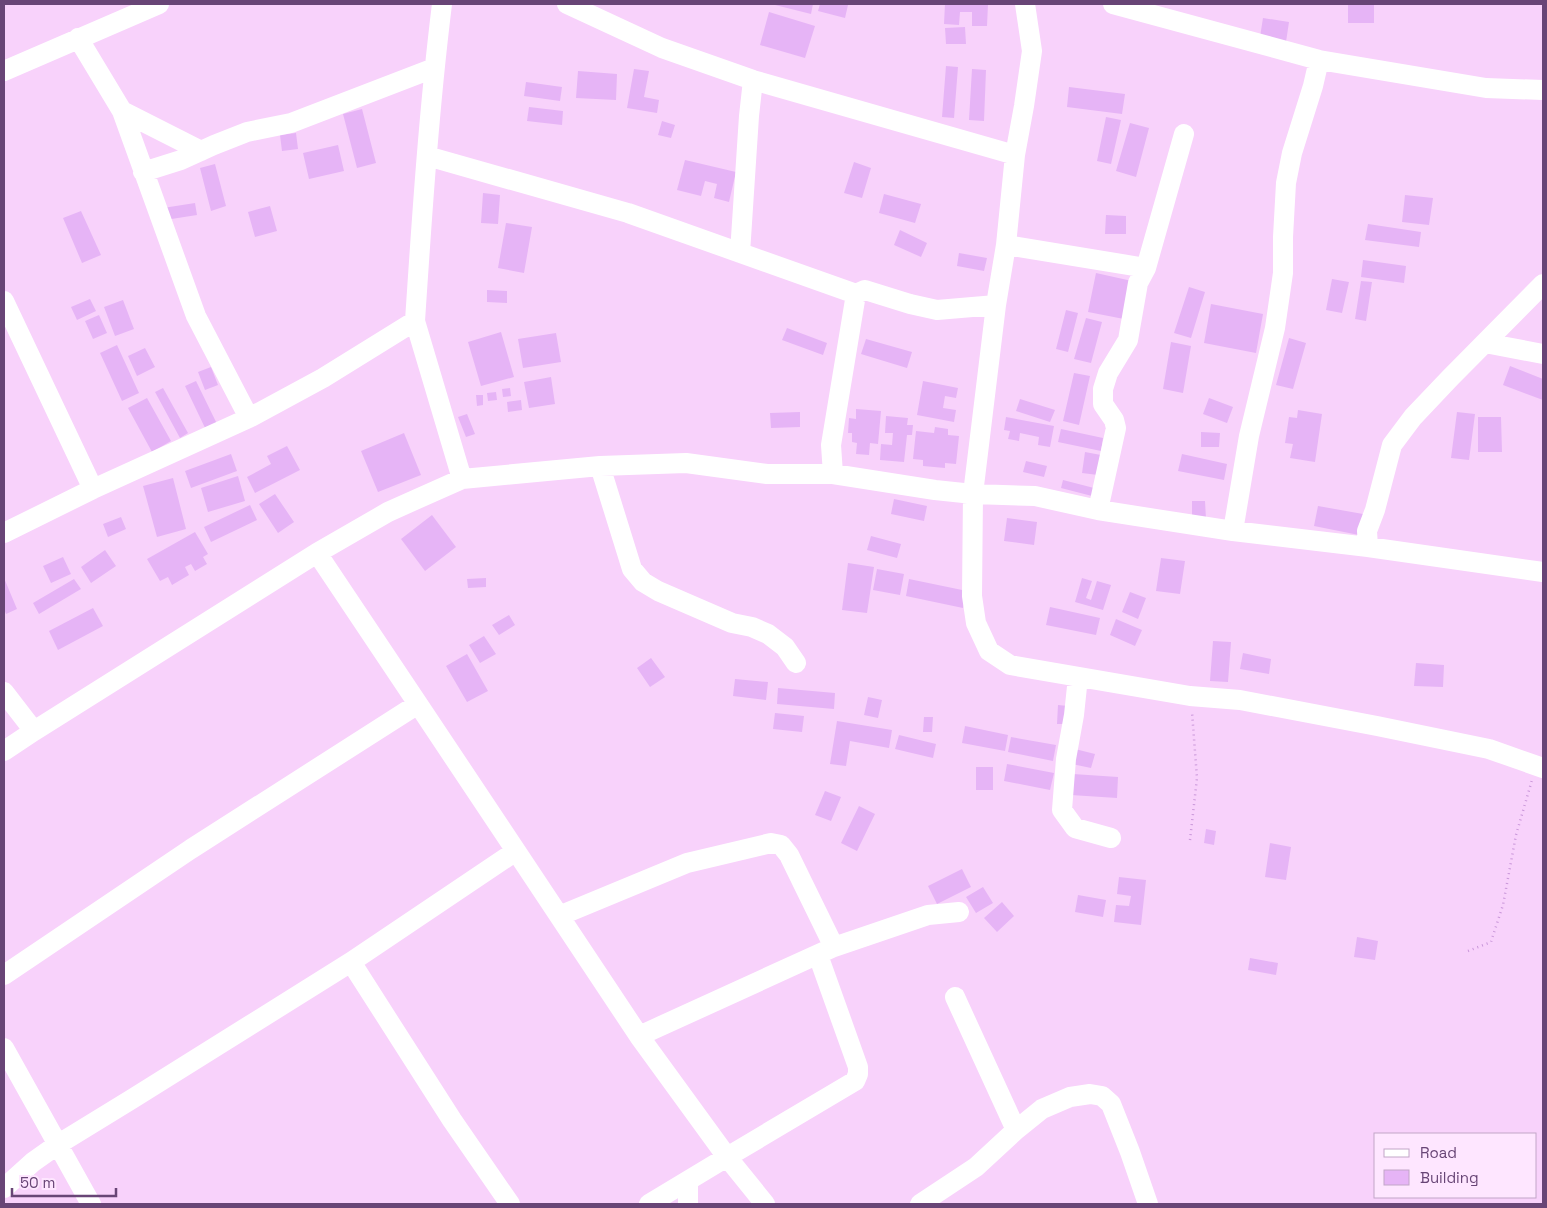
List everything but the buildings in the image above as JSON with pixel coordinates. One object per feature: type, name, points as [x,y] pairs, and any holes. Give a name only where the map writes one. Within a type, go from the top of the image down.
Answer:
[{"type":"street","points":[[4,70],[159,4]]},
{"type":"street","points":[[442,4],[434,68],[415,320],[462,479]]},
{"type":"street","points":[[567,4],[662,48],[753,80],[1015,155]]},
{"type":"street","points":[[1026,4],[1032,51],[1015,155],[1006,245],[996,305],[973,494],[972,596],[976,623],[989,651],[1010,665],[1190,696],[1240,700],[1377,726],[1489,749],[1540,766]]},
{"type":"street","points":[[1113,4],[1319,60],[1486,88],[1543,90]]},
{"type":"street","points":[[78,38],[122,111],[196,316],[250,418]]},
{"type":"street","points":[[1233,531],[1249,436],[1275,328],[1283,273],[1286,183],[1292,153],[1319,60]]},
{"type":"street","points":[[143,172],[181,160],[247,132],[291,123],[434,68]]},
{"type":"street","points":[[740,253],[753,80]]},
{"type":"street","points":[[122,111],[201,151]]},
{"type":"street","points":[[1098,510],[1116,428],[1114,420],[1103,404],[1103,389],[1108,373],[1128,340],[1138,283],[1146,268],[1184,134]]},
{"type":"street","points":[[427,156],[628,213],[856,294],[865,290],[937,310],[996,305]]},
{"type":"street","points":[[1006,245],[1146,268]]},
{"type":"street","points":[[1368,547],[1367,531],[1375,510],[1392,445],[1413,416],[1543,284]]},
{"type":"street","points":[[833,474],[831,445],[856,294]]},
{"type":"street","points":[[4,300],[93,489]]},
{"type":"street","points":[[4,533],[93,489],[250,418],[324,378],[415,320]]},
{"type":"street","points":[[1486,343],[1543,354]]},
{"type":"street","points":[[4,751],[317,554],[388,512],[462,479],[600,466],[686,463],[766,474],[833,474],[935,490],[973,494],[1035,496],[1098,510],[1233,531],[1368,547],[1543,572]]},
{"type":"street","points":[[600,466],[632,569],[643,582],[723,620],[752,627],[768,634],[785,647],[796,663]]},
{"type":"street","points":[[317,554],[639,1036],[727,1157],[765,1204]]},
{"type":"street","points":[[1078,677],[1074,715],[1066,759],[1062,810],[1076,828],[1111,838]]},
{"type":"street","points":[[4,692],[34,731]]},
{"type":"street","points":[[4,975],[191,849],[418,704]]},
{"type":"street","points":[[559,916],[687,863],[771,843],[781,845],[789,855],[826,951],[858,1067],[855,1081],[649,1204]]},
{"type":"street","points":[[4,1188],[33,1162],[57,1145],[350,962],[516,851]]},
{"type":"street","points":[[639,1036],[826,951],[928,915],[959,912]]},
{"type":"street","points":[[350,962],[452,1120],[510,1204]]},
{"type":"street","points":[[955,997],[1016,1130]]},
{"type":"street","points":[[4,1048],[91,1204]]},
{"type":"street","points":[[920,1204],[976,1166],[1042,1109],[1070,1097],[1090,1094],[1102,1096],[1111,1104],[1148,1204]]},
{"type":"street","points":[[688,1182],[688,1204]]},
{"type":"path","points":[[1190,696],[1197,778],[1190,840]]},
{"type":"path","points":[[1468,951],[1491,942],[1504,905],[1516,834],[1540,766]]},
{"type":"shaded area","points":[[4,4],[1543,4],[1543,1204],[4,1204]]}]
